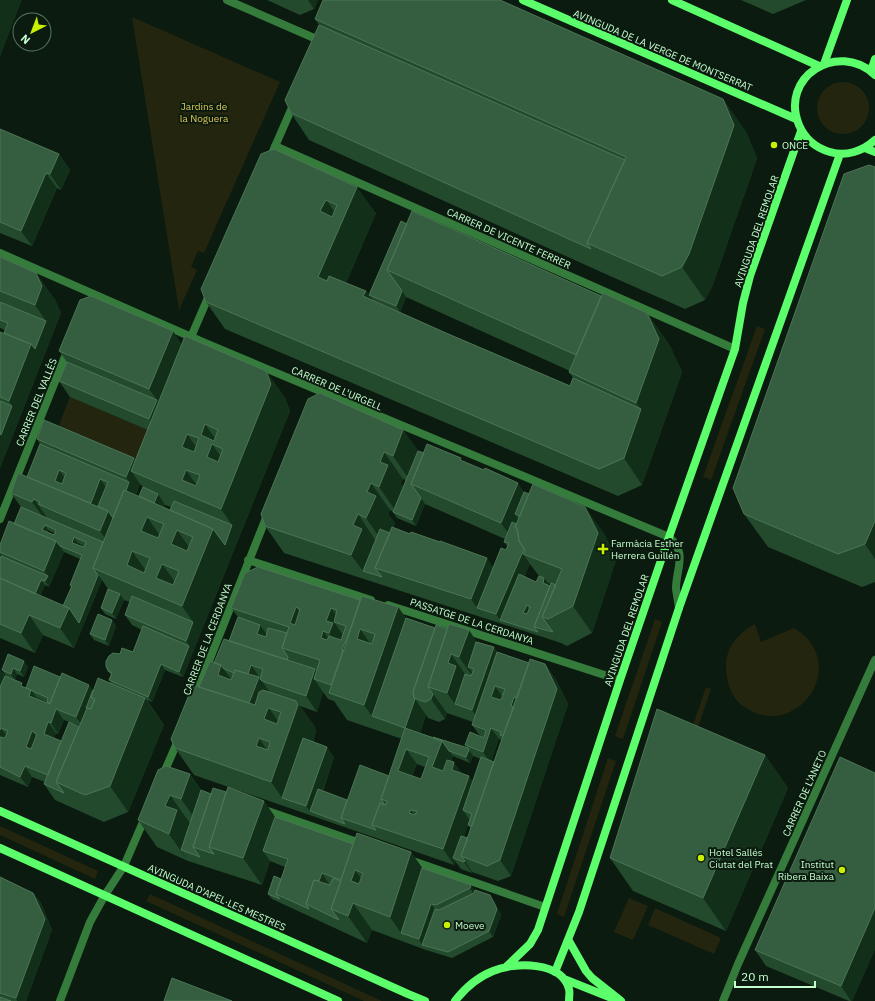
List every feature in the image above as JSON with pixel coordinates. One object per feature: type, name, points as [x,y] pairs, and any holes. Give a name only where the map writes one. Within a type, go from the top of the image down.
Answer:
[{"type":"street","points":[[227,0],[321,42]]},
{"type":"street","name":"AVINGUDA DE LA VERGE DE MONTSERRAT","points":[[523,0],[796,119]]},
{"type":"street","points":[[672,0],[822,65]]},
{"type":"street","points":[[822,65],[847,0]]},
{"type":"street","points":[[875,59],[873,73],[858,64],[849,61],[839,60],[822,65],[807,76],[799,88],[795,109],[796,119],[801,130],[813,144],[822,150],[840,154],[853,153],[865,148],[875,140]]},
{"type":"street","points":[[268,161],[299,92]]},
{"type":"street","name":"AVINGUDA DEL REMOLAR","points":[[506,967],[524,951],[535,938],[620,680],[735,349],[743,303],[750,276],[801,130]]},
{"type":"street","name":"CARRER DE VICENTE FERRER","points":[[275,146],[735,349]]},
{"type":"street","points":[[865,148],[875,152]]},
{"type":"street","points":[[555,972],[582,905],[679,608],[840,154]]},
{"type":"street","name":"CARRER DE L'URGELL","points":[[0,253],[89,295],[191,336],[316,393],[669,537]]},
{"type":"street","points":[[191,336],[214,285]]},
{"type":"street","name":"CARRER DEL VALLÈS","points":[[0,519],[70,344]]},
{"type":"street","name":"CARRER DE LA CERDANYA","points":[[192,704],[269,509]]},
{"type":"street","points":[[669,537],[678,548],[680,555],[676,589],[679,608]]},
{"type":"street","name":"PASSATGE DE LA CERDANYA","points":[[248,560],[620,680]]},
{"type":"street","name":"CARRER DE L'ANETO","points":[[723,1001],[738,964],[875,660]]},
{"type":"street","points":[[160,782],[181,733]]},
{"type":"street","points":[[256,807],[369,846]]},
{"type":"street","points":[[60,1001],[86,932],[104,895],[124,866],[148,810]]},
{"type":"street","name":"AVINGUDA D'APEL·LES MESTRES","points":[[0,811],[426,1001]]},
{"type":"street","points":[[0,848],[338,1001]]},
{"type":"street","points":[[400,856],[545,907]]},
{"type":"street","points":[[569,940],[586,971],[592,978],[620,1001]]},
{"type":"street","name":"AVINGUDA DEL REMOLAR","points":[[455,1001],[463,991],[478,979],[493,970],[506,967],[528,965],[547,968],[564,979]]},
{"type":"street","points":[[564,979],[588,990],[620,1001]]},
{"type":"street","points":[[564,979],[569,988],[570,1001]]},
{"type":"street","points":[[449,1001],[463,991]]},
{"type":"green space","name":"Jardins de la Noguera","points":[[132,17],[280,82],[204,253],[198,251],[191,267],[197,270],[179,310]]},
{"type":"green space","points":[[838,82],[848,82],[862,89],[869,103],[869,113],[862,127],[848,134],[838,134],[828,130],[821,123],[817,113],[817,103],[821,93],[828,86]]},
{"type":"green space","points":[[757,326],[765,329],[711,480],[703,477]]},
{"type":"green space","points":[[70,397],[160,435],[145,473],[55,435]]},
{"type":"green space","points":[[655,619],[662,622],[623,739],[615,736]]},
{"type":"green space","points":[[755,624],[761,642],[794,628],[803,634],[810,642],[817,657],[819,673],[814,688],[806,700],[794,710],[779,715],[763,715],[741,705],[731,692],[726,669],[726,661],[730,648],[733,642],[743,632]]},
{"type":"green space","points":[[706,687],[711,689],[697,730],[692,728]]},
{"type":"green space","points":[[608,758],[616,761],[564,917],[557,914]]},
{"type":"green space","points":[[0,826],[98,871],[95,879],[0,835]]},
{"type":"green space","points":[[150,894],[382,1001],[364,1001],[146,901]]},
{"type":"green space","points":[[629,898],[648,906],[633,940],[614,932]]},
{"type":"green space","points":[[655,908],[721,938],[714,954],[648,925]]},
{"type":"building","points":[[323,0],[500,0],[723,99],[734,125],[689,254],[682,267],[662,276],[587,243],[626,157],[315,19]]},
{"type":"building","points":[[319,25],[625,160],[587,243],[591,249],[291,113],[285,100]]},
{"type":"building","points":[[0,129],[59,154],[50,174],[46,173],[21,231],[0,222]]},
{"type":"building","points":[[274,149],[357,187],[318,277],[327,281],[329,276],[366,291],[363,296],[570,386],[573,378],[641,409],[624,458],[599,469],[206,302],[201,289],[261,154]],"holes":[[[326,200],[337,205],[332,217],[320,211]]]},
{"type":"building","points":[[869,165],[875,167],[875,521],[865,544],[838,554],[744,514],[733,488],[844,174]]},
{"type":"building","points":[[412,211],[601,296],[576,355],[387,270]]},
{"type":"building","points":[[401,221],[407,224],[387,270],[402,291],[396,306],[369,295]]},
{"type":"building","points":[[0,257],[36,273],[42,286],[35,305],[0,291]]},
{"type":"building","points":[[603,293],[647,313],[659,339],[636,403],[569,372]]},
{"type":"building","points":[[91,296],[173,331],[149,389],[59,351],[80,300]]},
{"type":"building","points":[[0,302],[46,321],[35,349],[31,344],[4,333],[8,323],[0,320]]},
{"type":"building","points":[[0,332],[31,344],[9,401],[0,397]]},
{"type":"building","points":[[185,336],[266,371],[271,384],[221,509],[131,471]],"holes":[[[205,424],[218,430],[214,441],[201,435]],[[187,434],[199,438],[194,452],[182,447]],[[212,444],[223,449],[218,462],[207,457]],[[186,470],[200,475],[196,486],[182,480]]]},
{"type":"building","points":[[67,362],[157,400],[149,419],[59,381]]},
{"type":"building","points":[[320,393],[403,430],[393,456],[384,452],[380,462],[388,465],[379,487],[371,483],[367,492],[376,496],[366,518],[358,514],[353,525],[362,529],[351,555],[265,526],[261,514],[308,399]]},
{"type":"building","points":[[0,401],[12,406],[1,435],[0,433]]},
{"type":"building","points":[[44,420],[134,458],[126,477],[37,439]]},
{"type":"building","points":[[40,444],[129,482],[126,491],[124,490],[113,518],[108,511],[98,506],[108,482],[100,479],[91,503],[27,477]],"holes":[[[59,470],[66,473],[62,484],[55,481]]]},
{"type":"building","points":[[427,444],[461,458],[460,460],[484,470],[485,468],[518,483],[501,523],[411,484]]},
{"type":"building","points":[[418,451],[424,453],[411,484],[421,498],[412,520],[393,512]]},
{"type":"building","points":[[18,473],[108,511],[100,531],[38,504],[40,502],[34,499],[32,502],[11,493]]},
{"type":"building","points":[[533,484],[585,507],[598,533],[573,606],[548,619],[542,617],[562,569],[523,554],[525,550],[519,541],[517,528],[515,527]]},
{"type":"building","points":[[143,487],[158,494],[154,503],[139,496]]},
{"type":"building","points":[[124,490],[213,529],[182,606],[93,568]],"holes":[[[147,517],[164,524],[158,538],[141,531]],[[177,530],[193,537],[187,551],[171,544]],[[132,551],[150,558],[144,573],[127,565]],[[162,564],[179,571],[173,585],[156,578]]]},
{"type":"building","points":[[524,492],[529,494],[520,516],[515,514]]},
{"type":"building","points":[[174,501],[232,525],[225,545],[213,529],[170,510]]},
{"type":"building","points":[[21,507],[103,542],[93,568],[98,575],[79,623],[69,608],[63,606],[72,586],[70,585],[82,555],[60,546],[56,541],[14,524]],"holes":[[[45,525],[56,530],[54,535],[42,530]],[[74,537],[86,542],[84,547],[72,543]]]},
{"type":"building","points":[[9,521],[56,541],[44,571],[0,552],[0,545]]},
{"type":"building","points":[[512,522],[516,524],[515,527],[518,532],[519,541],[524,549],[496,614],[477,608],[501,548],[506,550],[509,543],[504,542]]},
{"type":"building","points":[[392,527],[410,534],[411,532],[440,541],[487,558],[471,599],[375,568]]},
{"type":"building","points":[[380,529],[390,533],[375,568],[382,577],[363,571]]},
{"type":"building","points":[[1,556],[48,576],[45,581],[41,580],[35,594],[0,578]]},
{"type":"building","points":[[258,567],[360,600],[331,685],[314,679],[320,660],[282,648],[289,627],[231,608],[245,573]],"holes":[[[296,607],[300,609],[295,625],[290,623]],[[331,608],[337,610],[334,622],[346,626],[341,640],[329,636],[327,640],[321,638],[323,631],[329,633],[333,623],[326,621]]]},
{"type":"building","points":[[519,574],[536,582],[539,576],[544,578],[543,583],[550,586],[534,627],[538,632],[500,620]],"holes":[[[527,605],[530,607],[527,614],[523,613]]]},
{"type":"building","points":[[0,578],[69,608],[60,628],[29,615],[21,633],[0,624]]},
{"type":"building","points":[[551,583],[556,585],[542,617],[553,632],[534,627]]},
{"type":"building","points":[[108,589],[120,594],[112,613],[101,608]]},
{"type":"building","points":[[132,596],[193,622],[186,641],[125,615]]},
{"type":"building","points":[[362,596],[398,607],[364,705],[329,693]],"holes":[[[360,629],[375,634],[372,644],[357,639]]]},
{"type":"building","points":[[98,614],[112,620],[105,640],[90,634]]},
{"type":"building","points":[[238,617],[260,625],[257,634],[266,637],[268,628],[287,633],[282,648],[288,657],[287,660],[229,641]]},
{"type":"building","points":[[406,618],[435,628],[413,692],[415,699],[405,728],[372,716]]},
{"type":"building","points":[[449,624],[469,630],[459,657],[451,654],[448,663],[456,666],[447,693],[428,687]]},
{"type":"building","points":[[436,625],[447,629],[428,687],[433,694],[431,699],[425,702],[414,698],[413,692]]},
{"type":"building","points":[[143,626],[189,646],[179,672],[161,664],[148,697],[109,680],[112,673],[108,671],[106,666],[106,661],[109,656],[113,653],[120,654],[122,648],[133,652]]},
{"type":"building","points":[[224,639],[315,669],[306,696],[262,681],[260,679],[263,669],[251,665],[248,674],[235,670],[234,673],[224,669],[221,665],[214,663]]},
{"type":"building","points":[[476,642],[494,647],[472,710],[455,704],[465,674],[471,676],[474,669],[468,667]]},
{"type":"building","points":[[497,652],[529,663],[517,698],[514,697],[511,706],[514,707],[503,736],[500,735],[501,732],[491,728],[483,752],[465,745],[470,732],[484,738],[486,730],[472,725]],"holes":[[[495,686],[505,689],[501,700],[491,697]]]},
{"type":"building","points":[[8,654],[24,661],[20,671],[13,668],[11,674],[2,670]]},
{"type":"building","points":[[530,659],[545,664],[557,689],[500,860],[487,866],[461,856]]},
{"type":"building","points":[[210,661],[221,665],[218,675],[231,680],[235,670],[259,677],[249,703],[199,687]]},
{"type":"building","points":[[34,666],[60,677],[50,703],[47,702],[48,698],[26,688]]},
{"type":"building","points":[[62,673],[89,685],[76,717],[56,709],[51,723],[48,722],[44,734],[61,741],[48,775],[25,766],[20,777],[0,767],[0,737],[5,738],[8,731],[1,728],[0,730],[0,687],[5,676],[22,683],[21,686],[31,690],[29,696],[50,704]],"holes":[[[32,731],[37,734],[31,749],[26,747]]]},
{"type":"building","points":[[98,678],[145,698],[110,786],[85,795],[56,782],[87,708],[91,709],[95,699],[91,697]]},
{"type":"building","points":[[193,685],[255,705],[259,692],[263,690],[296,701],[298,705],[271,782],[175,748],[171,739]],"holes":[[[268,708],[281,712],[277,724],[264,719]],[[259,738],[270,742],[268,750],[256,746]]]},
{"type":"building","points":[[93,690],[91,697],[94,701],[91,709],[86,708]]},
{"type":"building","name":"Hotel Sallés Ciutat del Prat","points":[[657,709],[765,755],[703,898],[610,858]]},
{"type":"building","points":[[69,722],[79,727],[56,782],[64,793],[44,784]]},
{"type":"building","points":[[405,728],[442,741],[432,767],[443,771],[447,760],[454,762],[452,770],[469,776],[443,849],[372,825],[380,803],[386,805],[387,801],[381,799]],"holes":[[[406,749],[429,757],[421,779],[398,771]],[[411,810],[417,811],[415,815],[409,813]]]},
{"type":"building","points":[[433,737],[468,748],[469,750],[466,757],[449,751],[442,741]]},
{"type":"building","points":[[303,738],[327,747],[306,806],[282,798]]},
{"type":"building","points":[[481,757],[494,762],[472,826],[468,825],[472,814],[463,810]]},
{"type":"building","name":"Institut Ribera Baixa","points":[[840,757],[875,773],[875,908],[841,986],[755,950]]},
{"type":"building","points":[[360,765],[389,776],[381,799],[384,805],[380,803],[372,825],[376,830],[341,818]]},
{"type":"building","points":[[166,766],[190,774],[181,799],[170,795],[165,806],[177,810],[169,834],[138,820],[158,770]]},
{"type":"building","points":[[228,787],[264,801],[243,858],[209,847]]},
{"type":"building","points":[[213,788],[226,792],[209,847],[214,854],[193,847]]},
{"type":"building","points":[[318,789],[347,800],[341,818],[345,824],[310,811]]},
{"type":"building","points":[[201,790],[211,794],[193,847],[200,857],[181,850]]},
{"type":"building","points":[[275,817],[353,844],[341,880],[322,873],[319,881],[314,880],[306,904],[309,909],[276,894],[288,859],[263,851]]},
{"type":"building","points":[[357,833],[411,852],[390,917],[353,903],[348,916],[331,909]],"holes":[[[355,870],[363,873],[359,884],[351,881]]]},
{"type":"building","points":[[461,836],[468,838],[461,856],[465,861],[464,862],[453,858]]},
{"type":"building","points":[[422,868],[471,885],[470,888],[436,905],[431,904],[419,939],[401,933]]},
{"type":"building","points":[[274,876],[281,879],[276,894],[280,899],[268,894]]},
{"type":"building","points":[[0,877],[33,893],[45,919],[16,998],[0,993]]},
{"type":"building","points":[[333,878],[341,881],[331,909],[339,920],[306,904],[314,880],[330,885]]},
{"type":"building","points":[[475,890],[490,895],[497,909],[489,931],[448,952],[422,945],[435,909],[439,910],[474,893]]},
{"type":"building","points":[[172,978],[232,1001],[164,1001]]},
{"type":"building","points":[[0,997],[11,1001],[0,1001]]},
{"type":"place","name":"ONCE","points":[[774,145]]},
{"type":"place","name":"Farmàcia Esther Herrera Guillén","points":[[603,549]]},
{"type":"place","name":"Hotel Sallés Ciutat del Prat","points":[[701,858]]},
{"type":"place","name":"Institut Ribera Baixa","points":[[842,870]]},
{"type":"place","name":"Moeve","points":[[447,925]]}]
